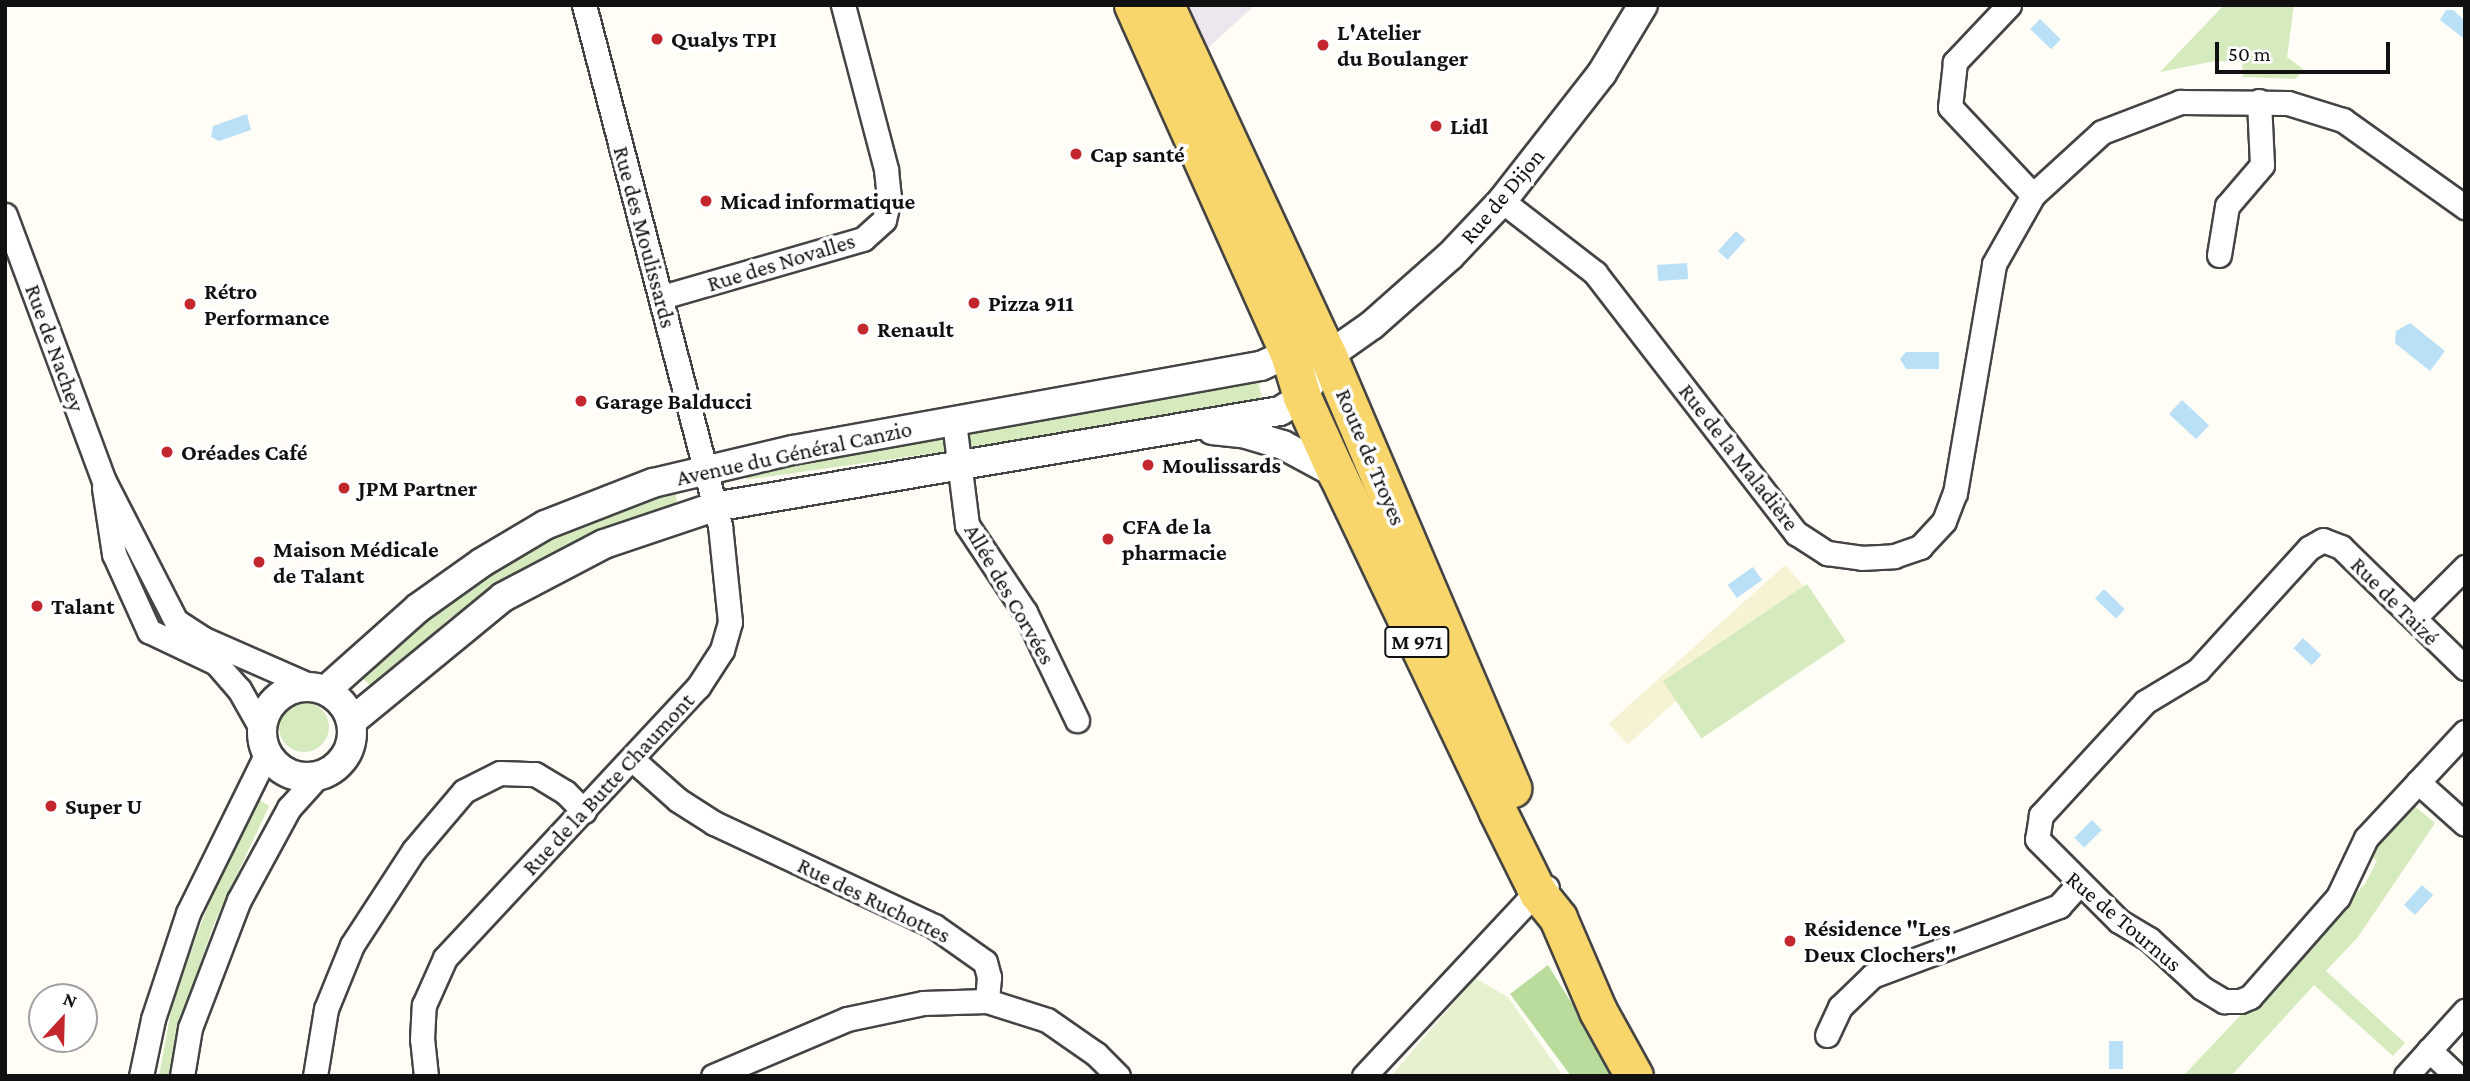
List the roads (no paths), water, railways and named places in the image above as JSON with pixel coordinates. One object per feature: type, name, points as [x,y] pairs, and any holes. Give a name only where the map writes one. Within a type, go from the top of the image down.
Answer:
[{"type":"main road","name":"M 971","points":[[1133,5],[1314,357],[1302,397],[1337,474],[1549,899],[1598,1011],[1634,1076]]},
{"type":"main road","name":"Route de Troyes","points":[[1165,5],[1549,899]]},
{"type":"street","name":"Rue des Moulissards","points":[[584,5],[705,468]]},
{"type":"street","name":"Rue des Novalles","points":[[662,297],[863,239],[884,220],[889,198],[886,169],[843,5]]},
{"type":"street","name":"Rue de Dijon","points":[[1314,357],[1372,325],[1451,256],[1502,201],[1602,73],[1643,5]]},
{"type":"street","points":[[2009,5],[1955,62],[1950,107],[2033,195]]},
{"type":"street","points":[[2219,256],[2227,206],[2262,165],[2259,101]]},
{"type":"street","name":"Rue de la Maladière","points":[[1502,201],[1595,273],[1796,533],[1827,553],[1861,558],[1894,556],[1920,547],[1944,521],[1955,493],[1994,264],[2033,195],[2102,132],[2180,102],[2288,103],[2343,120],[2465,207]]},
{"type":"street","name":"Rue de Nachey","points":[[5,215],[104,481],[176,621],[204,639],[318,688]]},
{"type":"street","name":"Avenue du Général Canzio","points":[[318,688],[418,608],[481,563],[545,525],[653,482],[705,468],[1314,357]]},
{"type":"street","name":"Avenue du Général Canzio","points":[[352,721],[503,597],[604,544],[714,506],[1280,411],[1302,397]]},
{"type":"street","name":"Allée des Corvées","points":[[954,422],[967,525],[1026,612],[1077,720]]},
{"type":"street","name":"Avenue du Général Canzio","points":[[1178,428],[1243,433],[1283,445],[1337,474]]},
{"type":"street","name":"Rue de la Butte Chaumont","points":[[426,1076],[422,1026],[436,971],[454,946],[633,760],[707,676],[728,635],[731,609],[725,547],[705,468]]},
{"type":"street","name":"Rue de Nachey","points":[[104,481],[114,554],[149,631],[215,663],[239,689],[264,742]]},
{"type":"street","name":"Rue de Taizé","points":[[2035,830],[2041,815],[2144,702],[2198,670],[2309,548],[2323,540],[2341,547],[2415,617],[2428,636],[2465,668]]},
{"type":"street","points":[[2415,617],[2465,567]]},
{"type":"street","points":[[141,1076],[153,1019],[188,913],[264,742],[272,703],[297,687],[318,688],[347,708],[352,721],[350,750],[342,762],[317,776],[289,808],[239,900],[190,1028],[182,1076]]},
{"type":"street","points":[[2465,732],[2418,782],[2465,824]]},
{"type":"street","points":[[264,742],[290,774],[317,776]]},
{"type":"street","name":"Rue des Ruchottes","points":[[633,760],[705,818],[911,913],[978,954],[988,969],[986,1001]]},
{"type":"street","points":[[316,1076],[326,1009],[348,953],[414,850],[464,791],[500,773],[535,774],[565,792],[584,811]]},
{"type":"street","name":"Rue de Tournus","points":[[2035,830],[2040,847],[2079,884],[2202,988],[2224,1001],[2250,997],[2343,891],[2366,838],[2418,782]]},
{"type":"street","points":[[1827,1035],[1840,1007],[1872,976],[2059,906],[2079,884]]},
{"type":"street","points":[[1364,1076],[1549,899]]},
{"type":"street","points":[[713,1076],[847,1019],[923,1003],[986,1001],[1047,1020],[1096,1054],[1118,1076]]},
{"type":"street","points":[[2406,1076],[2465,1011]]},
{"type":"street","points":[[2429,1050],[2458,1076]]},
{"type":"water","points":[[2446,10],[2453,10],[2465,21],[2463,38],[2440,20]]},
{"type":"water","points":[[2040,19],[2061,39],[2051,49],[2030,29]]},
{"type":"water","points":[[247,114],[251,130],[219,141],[211,137],[213,126]]},
{"type":"water","points":[[1736,231],[1746,240],[1728,260],[1718,251]]},
{"type":"water","points":[[1687,263],[1688,279],[1658,281],[1657,265]]},
{"type":"water","points":[[2410,323],[2445,351],[2430,371],[2395,343],[2396,331]]},
{"type":"water","points":[[1906,352],[1939,352],[1939,369],[1906,369],[1900,359]]},
{"type":"water","points":[[2182,400],[2209,425],[2196,439],[2169,414]]},
{"type":"water","points":[[1753,567],[1762,580],[1737,598],[1728,585]]},
{"type":"water","points":[[2104,589],[2125,609],[2116,618],[2095,598]]},
{"type":"water","points":[[2303,638],[2321,655],[2312,665],[2293,648]]},
{"type":"water","points":[[2092,820],[2102,830],[2084,848],[2074,838]]},
{"type":"water","points":[[2422,885],[2433,895],[2415,915],[2404,905]]},
{"type":"water","points":[[2109,1041],[2123,1041],[2123,1069],[2109,1069]]},
{"type":"place","name":"Qualys TPI","points":[[657,39]]},
{"type":"place","name":"L'Atelier du Boulanger","points":[[1323,45]]},
{"type":"place","name":"Lidl","points":[[1436,126]]},
{"type":"place","name":"Cap santé","points":[[1076,154]]},
{"type":"place","name":"Micad informatique","points":[[706,201]]},
{"type":"place","name":"Pizza 911","points":[[974,303]]},
{"type":"place","name":"Rétro Performance","points":[[190,304]]},
{"type":"place","name":"Renault","points":[[863,329]]},
{"type":"place","name":"Garage Balducci","points":[[581,401]]},
{"type":"place","name":"Oréades Café","points":[[167,452]]},
{"type":"place","name":"Moulissards","points":[[1148,465]]},
{"type":"place","name":"JPM Partner","points":[[344,488]]},
{"type":"place","name":"CFA de la pharmacie","points":[[1108,539]]},
{"type":"place","name":"Maison Médicale de Talant","points":[[259,562]]},
{"type":"place","name":"Talant","points":[[37,606]]},
{"type":"place","name":"Super U","points":[[51,806]]},
{"type":"place","name":"Résidence \"Les Deux Clochers\"","points":[[1790,941]]}]
